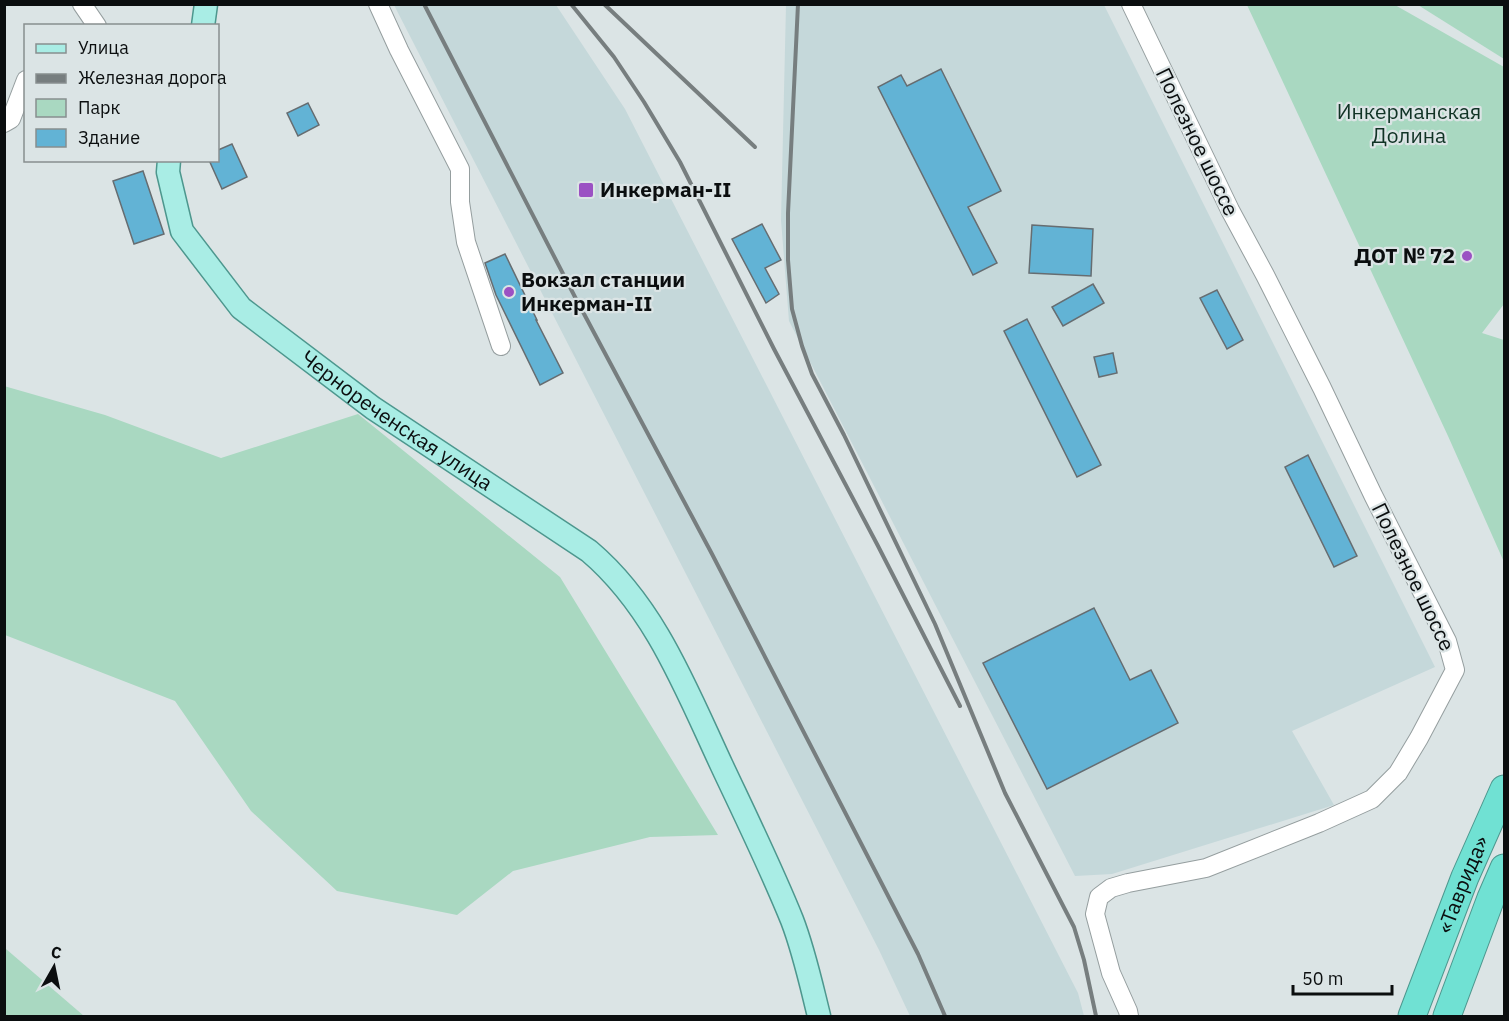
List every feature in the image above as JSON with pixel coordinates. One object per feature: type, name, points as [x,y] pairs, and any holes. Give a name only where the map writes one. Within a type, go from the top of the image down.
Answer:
[{"type":"highway","name":"«Таврида»","points":[[1412,1017],[1465,878],[1504,789]]},
{"type":"highway","name":"«Таврида»","points":[[1447,1017],[1504,868]]},
{"type":"main road","points":[[203,24],[206,4]]},
{"type":"main road","name":"Чернореченская улица","points":[[167,164],[182,231],[241,308],[373,408],[589,551],[608,567],[624,586],[653,624],[668,652],[763,853],[793,922],[819,1017]]},
{"type":"street","points":[[82,4],[96,24]]},
{"type":"street","points":[[378,4],[460,169],[460,202],[466,242],[501,346]]},
{"type":"street","name":"Полезное шоссе","points":[[1129,1017],[1110,973],[1095,914],[1099,897],[1111,888],[1128,883],[1206,868],[1319,823],[1372,799],[1398,773],[1455,670],[1447,641],[1266,275],[1230,210],[1131,4]]},
{"type":"street","points":[[4,123],[11,119],[24,85]]},
{"type":"shaded area","points":[[394,5],[556,5],[625,109],[1078,993],[1084,1016],[910,1016],[879,950]]},
{"type":"shaded area","points":[[786,5],[1104,5],[1435,667],[1292,731],[1334,805],[1112,874],[1075,876],[789,321],[781,220]]},
{"type":"green space","name":"Инкерманская Долина","points":[[1247,5],[1395,5],[1504,67],[1504,304],[1482,333],[1504,340],[1504,562],[1448,436]]},
{"type":"green space","points":[[1418,5],[1504,5],[1504,59]]},
{"type":"green space","points":[[4,386],[105,415],[221,458],[358,414],[560,577],[718,835],[650,837],[513,871],[457,915],[337,891],[251,811],[175,701],[5,635]]},
{"type":"green space","points":[[6,949],[84,1016],[5,1016]]},
{"type":"building","points":[[941,69],[1001,191],[968,207],[997,263],[973,275],[878,87],[901,75],[907,86]]},
{"type":"building","points":[[308,103],[319,125],[298,136],[287,113]]},
{"type":"building","points":[[232,144],[247,177],[222,189],[210,162],[219,162],[219,150]]},
{"type":"building","points":[[143,171],[164,234],[134,244],[113,181]]},
{"type":"building","points":[[762,224],[781,260],[765,268],[779,294],[766,303],[732,239]]},
{"type":"building","points":[[1032,225],[1093,229],[1091,276],[1029,273]]},
{"type":"building","points":[[505,254],[563,373],[540,385],[496,295],[485,263]]},
{"type":"building","points":[[1093,284],[1104,303],[1063,326],[1052,307]]},
{"type":"building","points":[[1217,290],[1243,340],[1227,349],[1200,298]]},
{"type":"building","points":[[1027,319],[1101,465],[1077,477],[1004,331]]},
{"type":"building","points":[[1113,353],[1117,373],[1099,377],[1094,357]]},
{"type":"building","points":[[1308,455],[1357,556],[1334,567],[1285,467]]},
{"type":"building","points":[[1094,608],[1130,680],[1151,670],[1178,723],[1047,789],[983,663]]},
{"type":"railway","points":[[424,4],[918,954],[945,1016]]},
{"type":"railway","points":[[571,4],[614,57],[680,162],[774,349],[960,706]]},
{"type":"railway","points":[[604,4],[755,147]]},
{"type":"railway","points":[[798,4],[788,213],[788,260],[792,309],[802,346],[812,374],[935,624],[1005,793],[1074,927],[1096,1016]]},
{"type":"place","name":"Инкерман-II","points":[[586,190]]},
{"type":"place","name":"ДОТ № 72","points":[[1467,256]]},
{"type":"place","name":"Вокзал станции Инкерман-II","points":[[509,292]]}]
